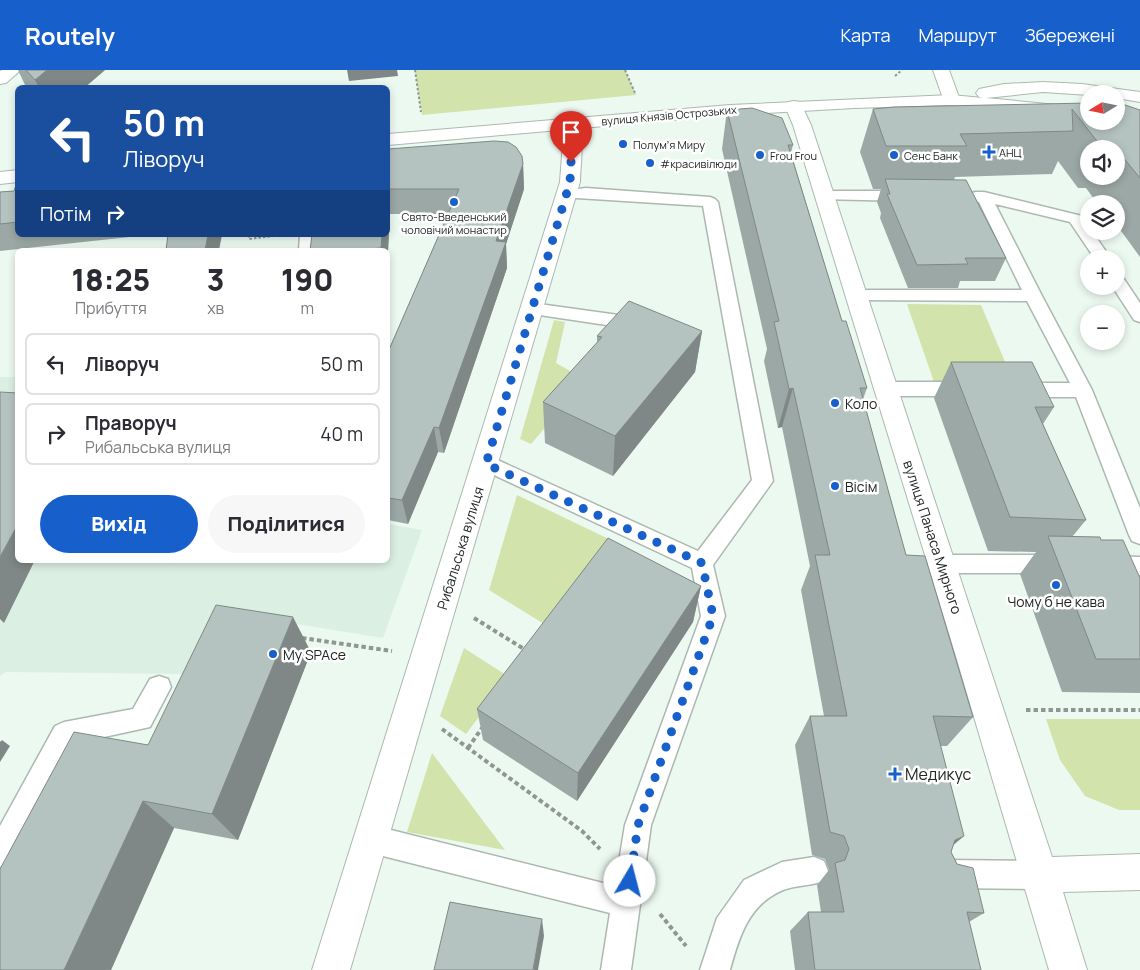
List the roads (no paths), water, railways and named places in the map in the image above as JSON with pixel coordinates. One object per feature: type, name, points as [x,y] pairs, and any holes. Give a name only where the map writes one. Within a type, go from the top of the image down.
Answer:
[{"type":"street","points":[[941,70],[951,100]]},
{"type":"street","name":"вулиця Князів Острозьких","points":[[951,100],[1002,89],[1042,87],[1076,88],[1140,97]]},
{"type":"street","name":"вулиця Князів Острозьких","points":[[390,140],[794,106],[951,100],[1080,112]]},
{"type":"street","name":"вулиця Панаса Мирного","points":[[794,106],[942,564],[1068,970]]},
{"type":"street","name":"Рибальська вулиця","points":[[331,970],[570,182],[572,142],[569,124]]},
{"type":"street","points":[[0,178],[15,176]]},
{"type":"street","points":[[1040,875],[1140,872]]},
{"type":"lane","points":[[566,194],[586,193],[710,202],[763,480],[702,563],[713,616],[638,825],[616,970]]},
{"type":"lane","points":[[824,196],[925,196]]},
{"type":"lane","points":[[964,197],[984,197],[1076,219],[1097,250]]},
{"type":"lane","points":[[984,197],[1082,390],[1140,535]]},
{"type":"lane","points":[[1125,294],[1140,316]]},
{"type":"lane","points":[[856,295],[1033,296]]},
{"type":"lane","points":[[532,309],[661,327]]},
{"type":"lane","points":[[886,389],[984,390]]},
{"type":"lane","points":[[1003,390],[1082,390]]},
{"type":"lane","points":[[486,464],[702,563]]},
{"type":"lane","points":[[942,564],[1140,566]]},
{"type":"lane","points":[[0,853],[64,734],[142,719],[159,687]]},
{"type":"lane","points":[[371,839],[628,892]]},
{"type":"lane","points":[[715,970],[727,928],[754,890],[782,876],[814,872]]},
{"type":"lane","points":[[940,874],[1040,875]]},
{"type":"place","name":"Полумʼя Миру","points":[[623,144]]},
{"type":"place","name":"АНЦ","points":[[989,152]]},
{"type":"place","name":"Frou Frou","points":[[760,155]]},
{"type":"place","name":"Сенс Банк","points":[[894,155]]},
{"type":"place","name":"#красивілюди","points":[[650,163]]},
{"type":"place","name":"Свято-Введенський чоловічий монастир","points":[[454,202]]},
{"type":"place","name":"Коло","points":[[835,403]]},
{"type":"place","name":"Вісім","points":[[835,486]]},
{"type":"place","name":"Чому б не кава","points":[[1056,585]]},
{"type":"place","name":"My SPAce","points":[[273,654]]},
{"type":"place","name":"Медикус","points":[[895,774]]}]
